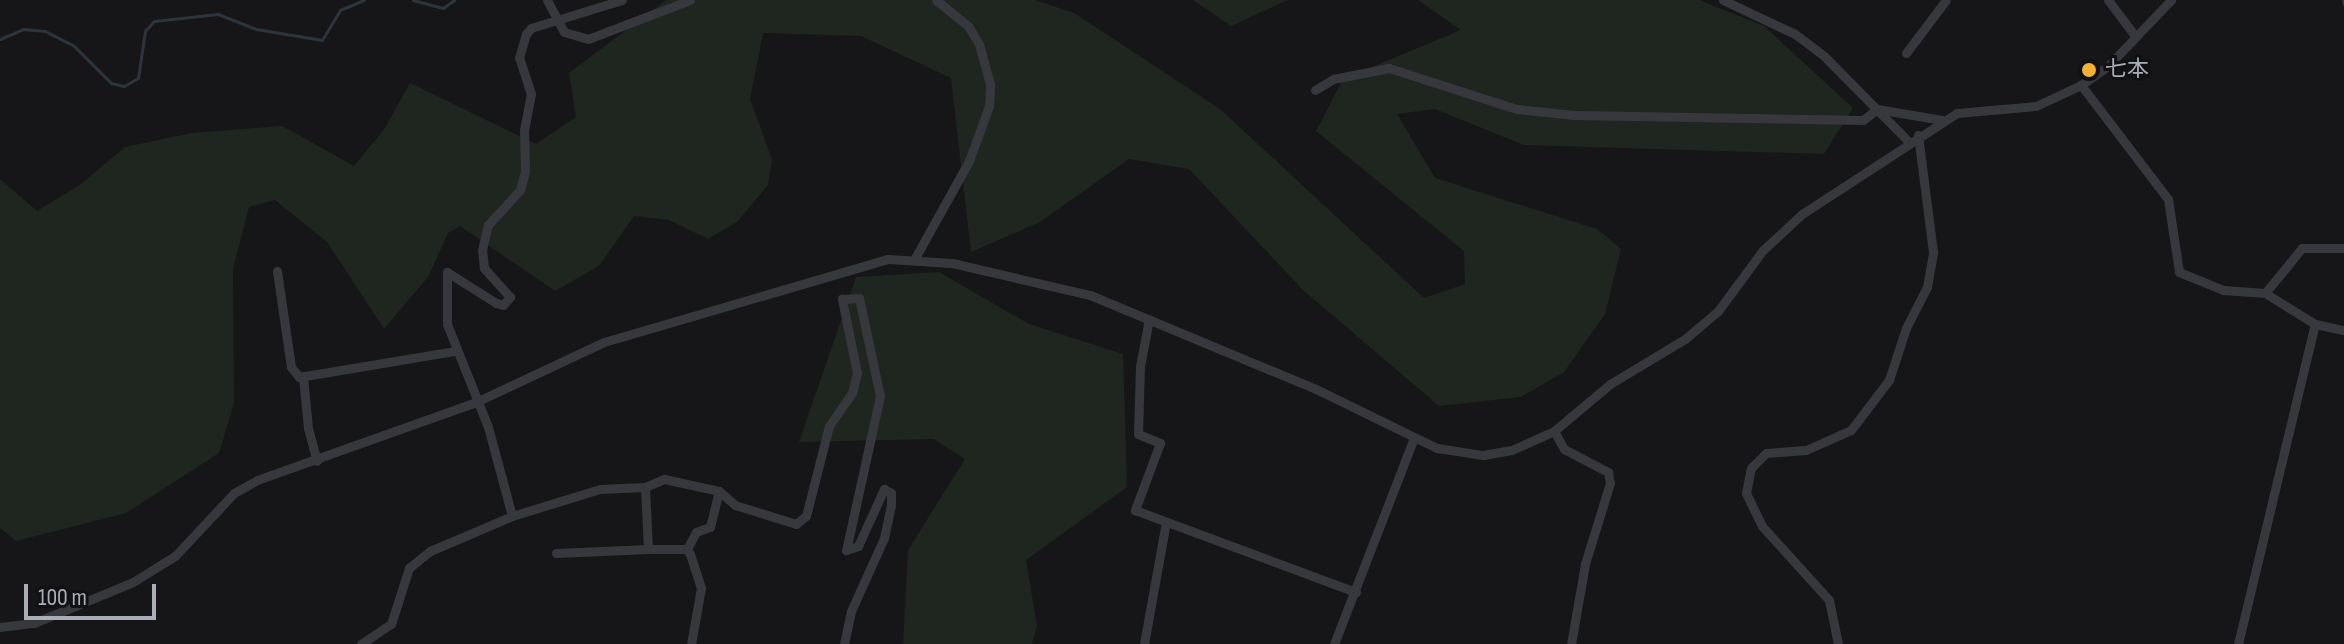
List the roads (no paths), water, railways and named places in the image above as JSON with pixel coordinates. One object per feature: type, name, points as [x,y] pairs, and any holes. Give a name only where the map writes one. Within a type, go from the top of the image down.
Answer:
[{"type":"street","points":[[547,0],[554,21],[564,32],[588,39],[690,0]]},
{"type":"street","points":[[512,516],[476,402],[454,351],[447,324],[447,272],[496,303],[503,305],[510,297],[484,268],[482,250],[488,225],[520,190],[525,171],[524,130],[531,94],[519,58],[526,34],[554,21],[622,0]]},
{"type":"street","points":[[915,258],[969,161],[989,106],[990,84],[979,44],[968,26],[936,0]]},
{"type":"street","points":[[1723,0],[1795,34],[1908,141]]},
{"type":"street","points":[[1906,53],[1946,0]]},
{"type":"street","points":[[2108,0],[2136,37]]},
{"type":"street","points":[[0,627],[34,623],[133,582],[175,556],[234,493],[476,402],[604,342],[717,312],[872,261],[915,258],[1090,295],[1316,389],[1437,448],[1483,455],[1512,450],[1554,431],[1610,384],[1685,339],[1718,311],[1778,233],[1908,141],[1943,120],[1969,110],[2036,106],[2081,85],[2136,37],[2171,0]]},
{"type":"street","points":[[1315,90],[1333,79],[1389,68],[1517,109],[1575,115],[1863,120],[1877,109],[1943,120]]},
{"type":"street","points":[[2081,85],[2168,199],[2179,272],[2223,290],[2265,293],[2315,324],[2344,330]]},
{"type":"street","points":[[1838,644],[1829,600],[1762,526],[1746,493],[1751,468],[1766,453],[1806,450],[1851,430],[1889,380],[1906,328],[1927,287],[1933,252],[1918,135]]},
{"type":"street","points":[[2265,293],[2302,248],[2344,248]]},
{"type":"street","points":[[277,271],[291,367],[303,377],[308,428],[317,461]]},
{"type":"street","points":[[361,644],[391,624],[409,568],[430,551],[512,516],[600,489],[645,487],[664,479],[719,491],[735,505],[790,525],[806,516],[829,426],[852,393],[857,373],[842,299],[859,298],[880,396],[846,550],[858,546],[884,489],[891,493],[891,505],[884,538],[851,611],[844,644]]},
{"type":"street","points":[[1149,319],[1140,366],[1138,434],[1160,443],[1135,510],[1356,592]]},
{"type":"street","points":[[2238,644],[2315,324]]},
{"type":"street","points":[[303,377],[454,351]]},
{"type":"street","points":[[1554,431],[1564,449],[1608,472],[1610,483],[1585,564],[1571,644]]},
{"type":"street","points":[[1334,644],[1414,438]]},
{"type":"street","points":[[645,487],[648,549]]},
{"type":"street","points":[[691,644],[701,588],[687,549],[696,532],[710,527],[719,491]]},
{"type":"street","points":[[1144,644],[1166,522]]},
{"type":"street","points":[[556,553],[687,549]]},
{"type":"waterway","points":[[0,39],[23,29],[45,31],[73,45],[111,83],[124,86],[138,78],[145,31],[154,21],[218,14],[256,29],[322,40],[340,10],[364,0]]},
{"type":"waterway","points":[[413,0],[443,8],[454,0]]},
{"type":"waterway","points":[[2343,0],[2344,4]]},
{"type":"place","name":"七本","points":[[2089,70]]}]
